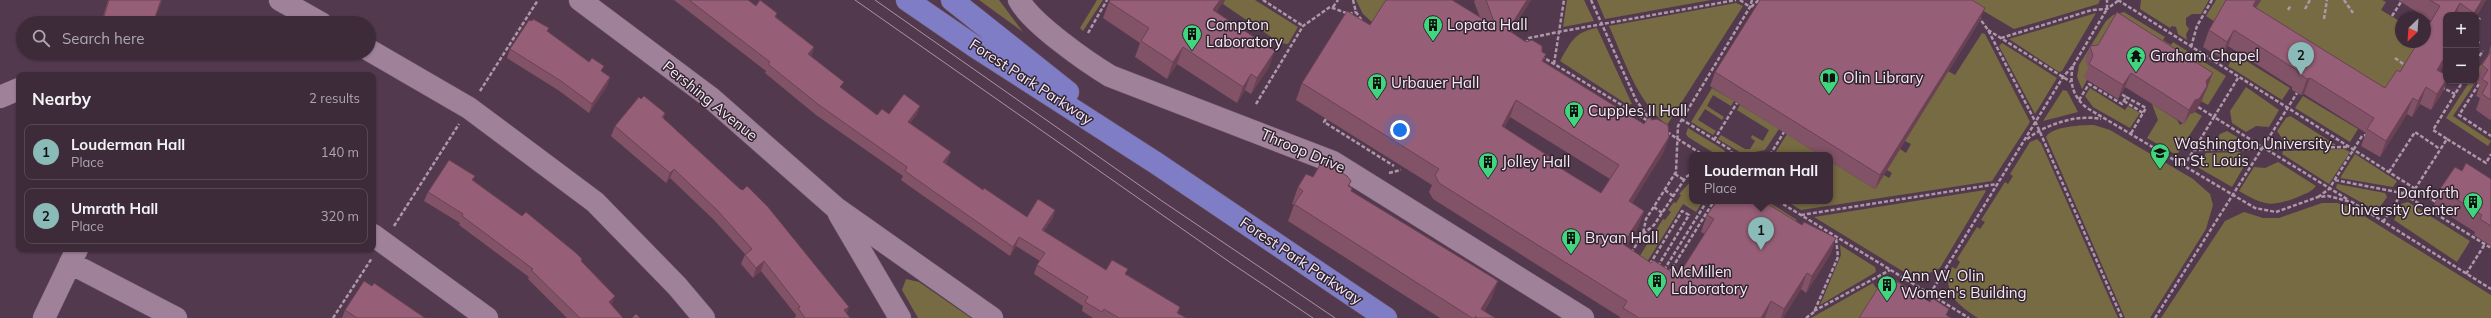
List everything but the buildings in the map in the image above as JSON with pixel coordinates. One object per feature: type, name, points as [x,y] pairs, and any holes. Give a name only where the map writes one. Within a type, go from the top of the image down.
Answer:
[{"type":"main road","name":"Forest Park Parkway","points":[[907,0],[974,46],[1156,163],[1386,318]]},
{"type":"main road","name":"Forest Park Parkway","points":[[952,0],[1156,163]]},
{"type":"street","points":[[280,0],[309,16]]},
{"type":"street","name":"Pershing Avenue","points":[[580,0],[711,98],[836,208],[992,318]]},
{"type":"street","name":"Throop Drive","points":[[1019,0],[1035,19],[1088,62],[1110,76],[1332,162],[1583,318]]},
{"type":"street","points":[[376,54],[469,108],[595,202],[677,286],[704,318]]},
{"type":"street","points":[[0,97],[16,90]]},
{"type":"street","name":"Pershing Avenue","points":[[836,208],[900,318]]},
{"type":"street","points":[[378,238],[487,318]]},
{"type":"street","points":[[44,318],[73,256],[176,318]]},
{"type":"path","points":[[378,238],[469,108],[538,0]]},
{"type":"path","points":[[1088,33],[1107,0]]},
{"type":"path","points":[[1263,0],[1303,26]]},
{"type":"path","points":[[1256,104],[1303,26],[1323,10],[1333,7],[1338,0]]},
{"type":"path","points":[[1353,0],[1356,12],[1368,25]]},
{"type":"path","points":[[1554,64],[1564,0]]},
{"type":"path","points":[[1536,53],[1644,119],[1654,123],[1636,100],[1591,0]]},
{"type":"path","points":[[1525,46],[1530,38],[1718,1],[1736,0]]},
{"type":"path","points":[[1740,0],[1750,7]]},
{"type":"path","points":[[1643,234],[1643,225],[1675,174],[1676,138],[1681,119],[1750,7],[1752,0]]},
{"type":"path","points":[[1750,7],[1759,0]]},
{"type":"path","points":[[2107,0],[2107,9]]},
{"type":"path","points":[[1930,294],[1997,184],[2026,140],[2063,77],[2073,66],[2107,9],[2119,0],[2238,78],[2436,202]]},
{"type":"path","points":[[2191,47],[2197,26],[2212,0]]},
{"type":"path","points":[[2305,9],[2310,0]]},
{"type":"path","points":[[2324,19],[2327,0]]},
{"type":"path","points":[[2344,0],[2353,13]]},
{"type":"path","points":[[2392,16],[2401,2]]},
{"type":"path","points":[[2288,10],[2291,5]]},
{"type":"path","points":[[1333,7],[1349,14],[1356,12]]},
{"type":"path","points":[[2001,38],[2092,10],[2107,9]]},
{"type":"path","points":[[1975,14],[1981,18],[1988,30],[2036,123],[2122,318]]},
{"type":"path","points":[[1988,30],[2071,82]]},
{"type":"path","points":[[1519,42],[1530,49]]},
{"type":"path","points":[[2479,56],[2482,51]]},
{"type":"path","points":[[2395,58],[2407,67]]},
{"type":"path","points":[[2073,66],[2071,82],[2078,100],[2086,108],[2255,208],[2276,212],[2318,197],[2329,189],[2362,136],[2366,135]]},
{"type":"path","points":[[2184,166],[2238,78]]},
{"type":"path","points":[[2078,100],[2088,84],[2122,104],[2126,97]]},
{"type":"path","points":[[2462,84],[2433,130],[2486,163],[2491,154]]},
{"type":"path","points":[[2479,84],[2459,115],[2491,136]]},
{"type":"path","points":[[2438,86],[2455,94]]},
{"type":"path","points":[[2155,318],[2297,93]]},
{"type":"path","points":[[2121,94],[2146,108],[2130,135]]},
{"type":"path","points":[[1608,104],[1612,99]]},
{"type":"path","points":[[2123,100],[2143,113]]},
{"type":"path","points":[[1714,140],[1737,103]]},
{"type":"path","points":[[2198,107],[2491,289]]},
{"type":"path","points":[[2026,140],[2039,131],[2077,118],[2089,117],[2104,119]]},
{"type":"path","points":[[1326,119],[1324,122],[1394,166]]},
{"type":"path","points":[[1640,124],[1644,119]]},
{"type":"path","points":[[1681,119],[1731,150],[1731,152]]},
{"type":"path","points":[[1664,130],[1699,152]]},
{"type":"path","points":[[1772,152],[1784,132]]},
{"type":"path","points":[[2389,172],[2415,132],[2440,149]]},
{"type":"path","points":[[2383,222],[2402,193],[2415,189],[2446,138]]},
{"type":"path","points":[[2176,139],[2183,139],[2196,145]]},
{"type":"path","points":[[2193,150],[2348,147]]},
{"type":"path","points":[[1543,156],[1562,170]]},
{"type":"path","points":[[1675,174],[1684,180]]},
{"type":"path","points":[[1628,259],[1643,234],[1650,229],[1684,180],[1689,176]]},
{"type":"path","points":[[2335,180],[2402,193],[2486,243],[2491,248]]},
{"type":"path","points":[[1801,215],[1997,184]]},
{"type":"path","points":[[1665,190],[1673,196]]},
{"type":"path","points":[[2318,197],[2334,197],[2352,202]]},
{"type":"path","points":[[1662,275],[1705,204]]},
{"type":"path","points":[[1667,277],[1712,204]]},
{"type":"path","points":[[1785,204],[1968,318]]},
{"type":"path","points":[[1654,208],[1662,213]]},
{"type":"path","points":[[1646,270],[1682,211],[1689,215],[1655,270]]},
{"type":"path","points":[[1708,211],[1712,214]]},
{"type":"path","points":[[1813,229],[1816,224]]},
{"type":"path","points":[[1814,312],[1838,257],[1836,237]]},
{"type":"path","points":[[2466,274],[2486,243]]},
{"type":"path","points":[[333,318],[370,252]]},
{"type":"path","points":[[1806,318],[1814,312],[1890,270]]},
{"type":"path","points":[[1943,309],[1946,304]]},
{"type":"shaded area","points":[[979,0],[999,0],[1023,32]]},
{"type":"shaded area","points":[[1097,0],[1103,0],[1083,31],[1080,28]]},
{"type":"shaded area","points":[[1225,0],[1255,0],[1298,27],[1288,44],[1280,43],[1223,4]]},
{"type":"shaded area","points":[[1356,0],[1397,0],[1375,25],[1363,14]]},
{"type":"shaded area","points":[[1567,0],[1584,0],[1594,21],[1563,27]]},
{"type":"shaded area","points":[[1597,0],[1711,0],[1605,19]]},
{"type":"shaded area","points":[[1965,0],[2100,0],[2098,4],[2014,29]]},
{"type":"shaded area","points":[[2141,0],[2209,0],[2201,14],[2192,14],[2186,18],[2186,25],[2189,29],[2186,34],[2187,40],[2178,34],[2176,27],[2172,26],[2170,28],[2140,9]]},
{"type":"shaded area","points":[[2216,0],[2229,0],[2217,23],[2206,16]]},
{"type":"shaded area","points":[[2261,0],[2382,0],[2386,2],[2381,10],[2395,18],[2395,48],[2418,48],[2385,94],[2247,23]]},
{"type":"shaded area","points":[[1736,3],[1743,6],[1667,125],[1656,115],[1639,92],[1609,26]]},
{"type":"shaded area","points":[[2124,12],[2165,37],[2163,40],[2171,45],[2173,42],[2226,76],[2208,105],[2201,101],[2208,86],[2207,83],[2089,68],[2087,80],[2082,89],[2077,77],[2079,65],[2106,21],[2113,15]]},
{"type":"shaded area","points":[[2096,13],[2062,71],[2059,72],[2009,39]]},
{"type":"shaded area","points":[[1597,28],[1632,104],[1628,105],[1560,61],[1570,43],[1578,35]]},
{"type":"shaded area","points":[[1982,33],[1985,34],[2030,122],[1992,181],[1801,210],[1791,204],[1833,204],[1833,163],[1875,189],[1884,175],[1889,178],[1892,173],[1887,170],[1900,149],[1906,153],[1911,144],[1905,141],[1948,71],[1955,75]]},
{"type":"shaded area","points":[[2002,43],[2057,78],[2035,114],[1999,46]]},
{"type":"shaded area","points":[[2235,54],[2290,88],[2282,100],[2228,66]]},
{"type":"shaded area","points":[[2488,55],[2491,59],[2479,77],[2479,68]]},
{"type":"shaded area","points":[[2468,84],[2474,84],[2453,116],[2491,141],[2488,146],[2446,118]]},
{"type":"shaded area","points":[[2246,87],[2279,110],[2269,127],[2256,126],[2246,132],[2232,123],[2230,111]]},
{"type":"shaded area","points":[[1712,88],[1734,101],[1731,106],[1713,95],[1707,106],[1724,117],[1722,120],[1705,109],[1698,120],[1716,131],[1713,135],[1691,122]]},
{"type":"shaded area","points":[[2090,88],[2125,110],[2128,106],[2140,113],[2130,128],[2093,107],[2085,96]]},
{"type":"shaded area","points":[[2063,90],[2067,91],[2078,112],[2043,121]]},
{"type":"shaded area","points":[[2303,96],[2358,129],[2350,142],[2295,108]]},
{"type":"shaded area","points":[[2152,104],[2177,120],[2180,125],[2185,122],[2187,113],[2195,112],[2202,116],[2178,153],[2173,153],[2147,138],[2158,120]]},
{"type":"shaded area","points":[[1740,105],[1779,129],[1765,150],[1755,152],[1739,152],[1718,139],[1721,135],[1745,149],[1750,149],[1755,141],[1751,138],[1752,135],[1763,141],[1769,130],[1737,110]]},
{"type":"shaded area","points":[[2290,116],[2336,145],[2283,146],[2282,138],[2277,131],[2286,118]]},
{"type":"shaded area","points":[[2094,125],[2110,130],[2193,179],[2210,194],[2213,205],[2206,229],[2150,318],[2125,318],[2046,137],[2054,130],[2061,128]]},
{"type":"shaded area","points":[[1688,128],[1725,152],[1712,152],[1688,137],[1686,134]]},
{"type":"shaded area","points":[[2227,131],[2242,140],[2240,147],[2212,147],[2220,134]]},
{"type":"shaded area","points":[[1787,134],[1815,152],[1776,152]]},
{"type":"shaded area","points":[[2037,139],[2041,143],[2118,318],[1978,318],[1958,303],[1950,291],[1948,284],[1952,267],[1956,269],[1960,262],[1957,259],[1977,227],[1980,229],[1985,222],[1981,220],[2005,182],[2008,184],[2013,176],[2010,174],[2030,142]]},
{"type":"shaded area","points":[[2344,149],[2350,152],[2329,184],[2282,154],[2283,151]]},
{"type":"shaded area","points":[[2240,152],[2246,163],[2232,187],[2199,168],[2206,153]]},
{"type":"shaded area","points":[[2355,154],[2397,181],[2393,187],[2340,178]]},
{"type":"shaded area","points":[[2278,162],[2316,186],[2298,197],[2274,204],[2261,202],[2239,191],[2254,167],[2265,168]]},
{"type":"shaded area","points":[[1689,183],[1689,204],[1701,204],[1696,212],[1683,204],[1639,275],[1631,270],[1663,219],[1665,220],[1671,212],[1668,210],[1674,202],[1676,203],[1681,195],[1679,194]]},
{"type":"shaded area","points":[[2337,184],[2385,193],[2387,197],[2380,207],[2371,208],[2336,188]]},
{"type":"shaded area","points":[[1986,191],[1940,268],[1925,275],[1904,272],[1814,217]]},
{"type":"shaded area","points":[[2408,202],[2470,241],[2457,262],[2394,220],[2401,204]]},
{"type":"shaded area","points":[[2322,203],[2337,203],[2348,206],[2491,295],[2491,318],[2161,318],[2225,221],[2244,212],[2263,218],[2279,218]]},
{"type":"shaded area","points":[[1763,204],[1772,204],[1797,220],[1795,221]]},
{"type":"shaded area","points":[[1840,245],[1875,267],[1876,272],[1820,305],[1841,255]]},
{"type":"shaded area","points":[[1891,277],[1924,298],[1925,301],[1862,318],[1811,318],[1873,283],[1876,288],[1883,284],[1882,280]]},
{"type":"shaded area","points":[[906,279],[919,282],[971,318],[918,318],[902,290]]},
{"type":"tram line","points":[[855,0],[1231,263],[1313,318]]},
{"type":"tram line","points":[[875,0],[1162,201],[1335,318]]},
{"type":"place","name":"Lopata Hall","points":[[1433,42]]},
{"type":"place","name":"Compton Laboratory","points":[[1192,51]]},
{"type":"place","name":"Graham Chapel","points":[[2136,73]]},
{"type":"place","name":"Umrath Hall","points":[[2301,75]]},
{"type":"place","name":"Olin Library","points":[[1829,95]]},
{"type":"place","name":"Urbauer Hall","points":[[1377,100]]},
{"type":"place","name":"Cupples II Hall","points":[[1574,128]]},
{"type":"place","name":"Washington University in St. Louis","points":[[2160,170]]},
{"type":"place","name":"Jolley Hall","points":[[1488,179]]},
{"type":"place","name":"Danforth University Center","points":[[2473,219]]},
{"type":"place","name":"Louderman Hall","points":[[1761,250]]},
{"type":"place","name":"Bryan Hall","points":[[1571,255]]},
{"type":"place","name":"McMillen Laboratory","points":[[1657,298]]},
{"type":"place","name":"Ann W. Olin Women's Building","points":[[1887,302]]}]
